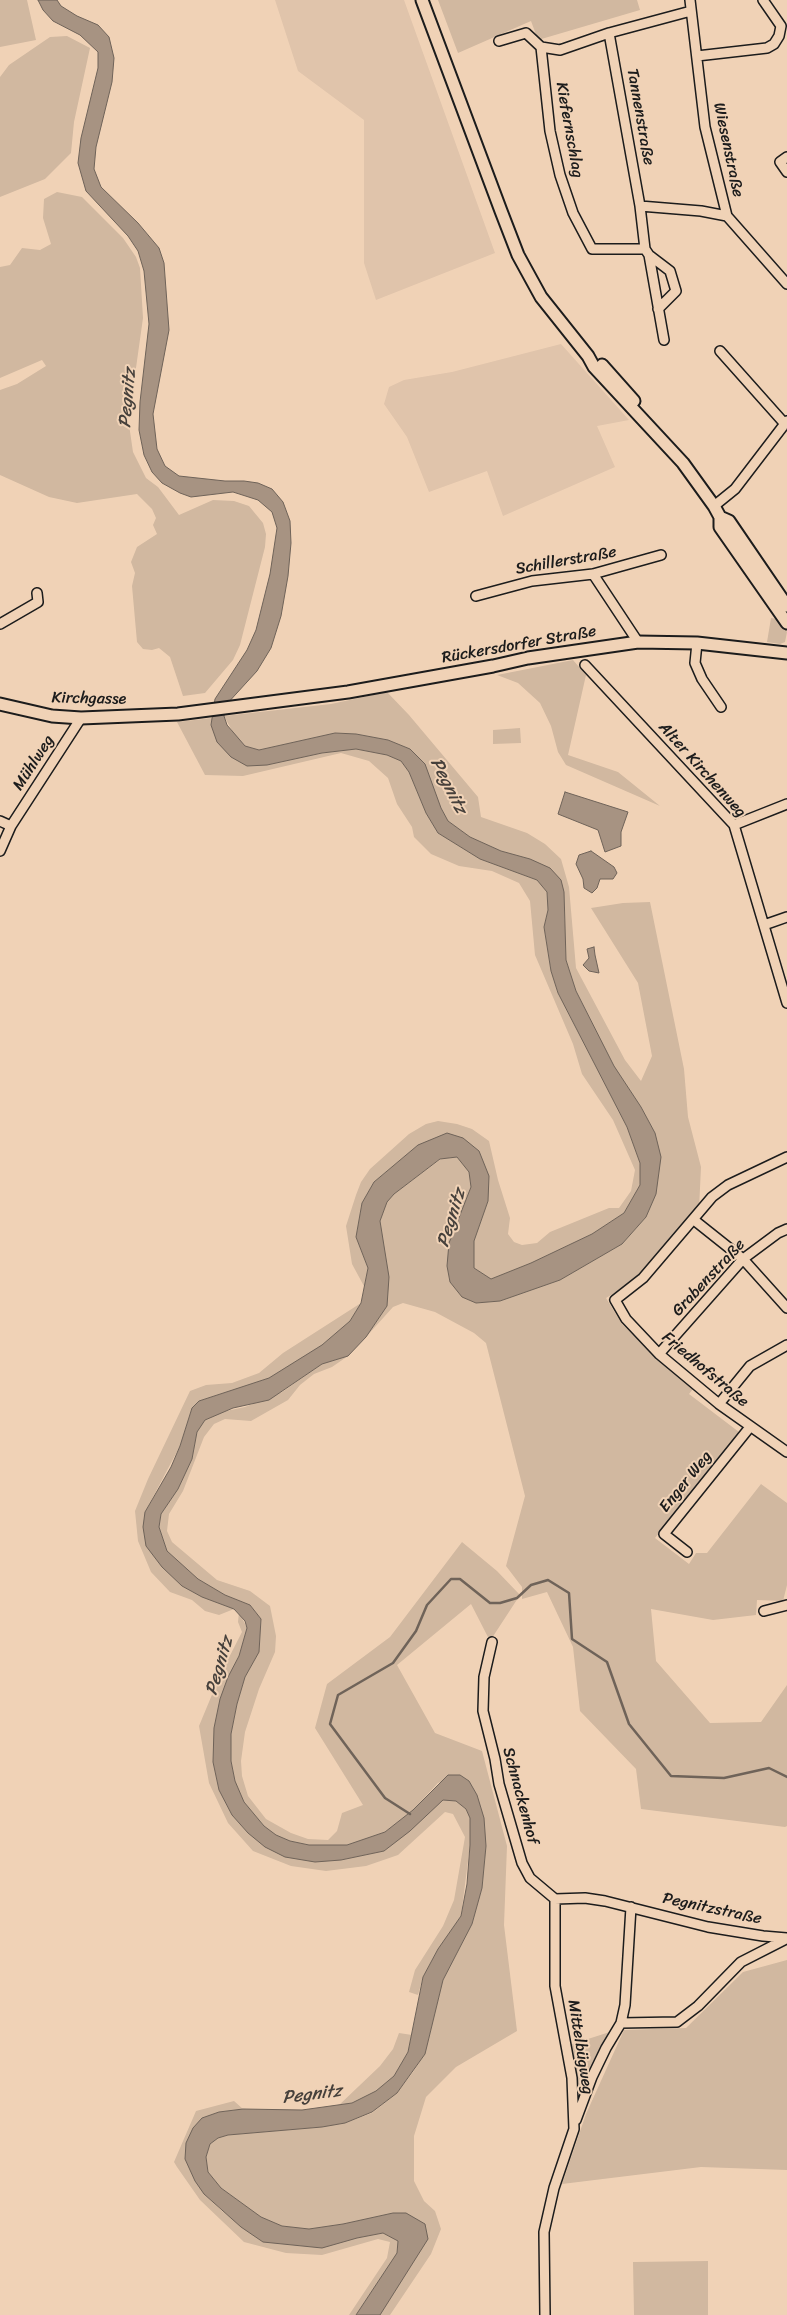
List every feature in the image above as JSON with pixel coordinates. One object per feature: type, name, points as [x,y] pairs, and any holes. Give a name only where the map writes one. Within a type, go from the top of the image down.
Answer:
[{"type":"main road","points":[[422,0],[518,255],[533,283],[552,313],[588,356],[599,362],[619,383],[646,416],[655,432],[682,463],[714,506],[720,517],[720,527],[787,623]]},
{"type":"main road","points":[[720,517],[729,521],[787,606]]},
{"type":"main road","name":"Rückersdorfer Straße","points":[[322,696],[493,666],[528,658],[638,642],[697,643],[787,653]]},
{"type":"main road","name":"Kirchgasse","points":[[0,704],[52,716],[81,718],[178,714],[322,696]]},
{"type":"street","name":"Wiesenstraße","points":[[690,0],[706,127],[727,216],[787,284]]},
{"type":"street","points":[[697,56],[767,48],[774,44],[779,36],[781,26],[763,0]]},
{"type":"street","points":[[499,41],[526,33],[541,47],[560,50],[609,33],[691,11]]},
{"type":"street","name":"Tannenstraße","points":[[609,33],[664,340]]},
{"type":"street","name":"Kiefernschlag","points":[[541,47],[550,131],[560,175],[573,214],[592,249],[647,252]]},
{"type":"street","points":[[787,157],[780,162],[787,172]]},
{"type":"street","points":[[640,206],[701,211],[727,216]]},
{"type":"street","points":[[647,252],[670,271],[676,291],[658,309]]},
{"type":"street","points":[[714,506],[735,489],[786,422],[720,351]]},
{"type":"street","name":"Schillerstraße","points":[[476,596],[532,580],[593,574],[661,555]]},
{"type":"street","points":[[593,574],[638,642]]},
{"type":"street","points":[[0,624],[38,602],[37,593]]},
{"type":"street","points":[[697,643],[695,663],[702,679],[721,707]]},
{"type":"street","name":"Alter Kirchenweg","points":[[585,664],[734,824],[787,1003]]},
{"type":"street","name":"Mühlweg","points":[[0,851],[11,826],[81,718]]},
{"type":"street","points":[[734,824],[787,804]]},
{"type":"street","points":[[0,821],[11,826]]},
{"type":"street","points":[[764,925],[787,917]]},
{"type":"street","points":[[787,1156],[728,1185],[712,1197],[694,1220],[743,1259],[787,1308]]},
{"type":"street","name":"Friedhofstraße","points":[[694,1220],[644,1278],[615,1300],[626,1319],[659,1354],[750,1427],[787,1452]]},
{"type":"street","name":"Grabenstraße","points":[[659,1354],[743,1259],[787,1229]]},
{"type":"street","points":[[720,1404],[750,1366],[787,1345]]},
{"type":"street","name":"Enger Weg","points":[[687,1552],[664,1534],[750,1427]]},
{"type":"street","points":[[764,1611],[787,1605]]},
{"type":"street","name":"Schnackenhof","points":[[492,1642],[484,1677],[482,1711],[495,1759],[499,1784],[522,1863],[530,1878],[555,1899]]},
{"type":"street","points":[[555,1899],[585,1898],[631,1906],[625,2005],[621,2023],[592,2077],[574,2129]]},
{"type":"street","name":"Mittelbügweg","points":[[545,2315],[544,2232],[554,2188],[574,2129],[572,2078],[555,1986],[555,1899]]},
{"type":"street","name":"Pegnitzstraße","points":[[631,1906],[724,1930],[787,1938]]},
{"type":"street","points":[[621,2023],[677,2022],[698,2006],[741,1962],[787,1938]]},
{"type":"shaded area","points":[[0,0],[27,0],[36,40],[0,47]]},
{"type":"shaded area","points":[[38,0],[57,0],[61,6],[77,16],[98,25],[109,37],[114,58],[112,82],[96,147],[94,169],[101,187],[138,223],[159,248],[164,263],[169,330],[153,414],[157,449],[165,466],[179,476],[244,481],[258,483],[272,489],[283,502],[290,521],[291,543],[288,576],[281,616],[271,648],[257,671],[226,705],[224,716],[227,725],[245,746],[259,750],[335,733],[356,734],[388,740],[410,749],[425,764],[441,808],[448,821],[470,837],[501,851],[530,859],[550,868],[561,880],[564,892],[566,960],[576,991],[614,1066],[641,1107],[655,1133],[661,1157],[656,1194],[646,1217],[622,1244],[560,1280],[500,1301],[476,1303],[462,1297],[450,1282],[447,1266],[449,1243],[471,1187],[469,1172],[457,1157],[440,1159],[394,1194],[387,1202],[380,1221],[389,1277],[387,1306],[366,1337],[348,1356],[322,1364],[269,1400],[233,1408],[205,1420],[197,1432],[192,1459],[178,1489],[161,1514],[159,1527],[167,1551],[198,1579],[225,1595],[250,1605],[261,1619],[259,1652],[245,1677],[237,1704],[231,1734],[231,1761],[235,1781],[244,1802],[264,1826],[276,1835],[290,1841],[309,1845],[347,1845],[385,1832],[413,1810],[448,1775],[460,1775],[469,1781],[477,1795],[484,1818],[486,1846],[482,1888],[472,1924],[443,1980],[425,2054],[397,2093],[372,2112],[345,2123],[322,2127],[228,2135],[218,2138],[210,2144],[206,2157],[208,2172],[221,2188],[261,2217],[282,2226],[309,2229],[393,2213],[406,2213],[425,2224],[428,2239],[380,2315],[356,2315],[397,2253],[398,2241],[383,2233],[322,2248],[263,2242],[241,2227],[204,2194],[195,2181],[185,2159],[186,2143],[193,2128],[202,2118],[219,2112],[243,2109],[302,2110],[352,2103],[376,2091],[394,2076],[408,2052],[423,1977],[438,1949],[461,1916],[467,1884],[470,1818],[466,1809],[456,1801],[443,1800],[410,1831],[384,1851],[341,1860],[315,1862],[285,1857],[265,1847],[248,1833],[232,1815],[219,1790],[213,1762],[214,1728],[220,1699],[228,1677],[239,1656],[247,1628],[245,1621],[234,1609],[202,1597],[182,1586],[162,1567],[146,1546],[143,1527],[145,1512],[171,1467],[192,1408],[199,1401],[269,1378],[322,1345],[350,1321],[361,1303],[368,1268],[356,1237],[362,1203],[374,1182],[418,1145],[447,1133],[463,1138],[479,1151],[489,1176],[488,1201],[474,1241],[474,1268],[491,1279],[531,1263],[592,1234],[624,1213],[640,1185],[640,1163],[627,1127],[558,993],[551,971],[544,927],[548,910],[547,892],[537,880],[480,859],[438,833],[426,813],[409,772],[401,761],[387,755],[356,749],[322,753],[267,765],[247,766],[231,757],[217,742],[211,725],[215,699],[247,650],[256,630],[270,574],[277,528],[272,512],[258,500],[233,492],[191,497],[180,493],[162,483],[152,472],[144,455],[139,430],[140,402],[149,324],[144,271],[138,251],[128,236],[86,191],[78,163],[81,138],[98,68],[98,52],[80,35],[53,21],[43,10]]},
{"type":"shaded area","points":[[275,0],[404,0],[495,253],[376,300],[364,263],[364,120],[298,71]]},
{"type":"shaded area","points":[[438,0],[637,0],[640,10],[538,40],[531,21],[458,53]]},
{"type":"shaded area","points":[[67,36],[90,48],[74,122],[71,153],[45,179],[0,197],[0,77],[9,65],[50,37]]},
{"type":"shaded area","points":[[57,192],[82,197],[123,238],[136,257],[140,268],[143,318],[135,375],[127,411],[133,452],[146,478],[158,487],[179,515],[213,500],[234,501],[249,506],[263,523],[266,534],[265,547],[240,645],[233,660],[205,693],[183,696],[170,657],[159,648],[152,650],[143,649],[137,642],[132,586],[135,573],[131,562],[137,547],[157,534],[153,525],[156,518],[152,509],[137,494],[77,503],[49,497],[0,475],[0,390],[17,384],[46,366],[42,360],[0,378],[0,267],[10,265],[22,248],[40,250],[51,244],[43,218],[44,199]]},
{"type":"shaded area","points":[[561,344],[629,420],[597,426],[615,467],[503,516],[487,471],[429,492],[407,437],[384,404],[389,387],[404,380],[452,372]]},
{"type":"shaded area","points":[[771,618],[777,619],[787,632],[785,642],[780,644],[767,642]]},
{"type":"shaded area","points":[[573,660],[586,675],[568,755],[618,772],[660,806],[566,765],[558,752],[551,726],[540,703],[518,683],[497,675]]},
{"type":"shaded area","points":[[387,692],[409,715],[478,797],[481,817],[527,833],[545,844],[561,859],[569,887],[576,968],[625,1060],[641,1081],[652,1056],[638,983],[591,908],[623,903],[650,902],[684,1069],[688,1117],[701,1167],[699,1209],[643,1276],[606,1298],[622,1324],[693,1389],[689,1394],[739,1432],[655,1538],[689,1564],[696,1553],[707,1553],[761,1484],[787,1503],[787,1585],[783,1601],[757,1600],[756,1615],[713,1620],[651,1609],[656,1661],[710,1723],[761,1722],[787,1685],[787,1826],[785,1827],[641,1809],[636,1769],[580,1711],[573,1647],[547,1592],[522,1599],[522,1587],[506,1566],[525,1496],[486,1343],[474,1333],[435,1312],[403,1303],[393,1307],[366,1337],[387,1306],[380,1221],[387,1202],[394,1194],[441,1159],[457,1157],[469,1172],[471,1186],[447,1266],[450,1282],[462,1297],[476,1303],[500,1301],[560,1280],[622,1244],[646,1217],[655,1133],[641,1107],[614,1066],[576,991],[566,960],[564,892],[530,859],[501,851],[470,837],[448,821],[410,749],[388,740],[356,734],[335,733],[259,750],[245,746],[236,738],[224,716],[331,704]]},
{"type":"shaded area","points":[[212,718],[211,725],[267,765],[322,753],[356,749],[387,755],[401,761],[409,772],[426,813],[438,833],[480,859],[537,880],[547,892],[548,910],[544,927],[551,971],[558,993],[627,1127],[640,1163],[640,1185],[624,1213],[592,1234],[531,1263],[491,1279],[474,1268],[474,1241],[488,1201],[479,1151],[418,1145],[374,1182],[362,1203],[356,1237],[368,1268],[365,1288],[352,1264],[346,1226],[356,1195],[361,1182],[370,1169],[409,1134],[426,1124],[438,1121],[457,1124],[472,1129],[489,1141],[498,1180],[510,1218],[508,1234],[514,1242],[522,1245],[537,1243],[550,1232],[609,1208],[619,1208],[631,1191],[635,1170],[613,1120],[582,1074],[573,1044],[535,955],[530,901],[519,883],[492,871],[459,866],[431,854],[414,837],[412,827],[397,804],[388,778],[369,761],[341,753],[243,776],[205,775],[177,722]]},
{"type":"shaded area","points":[[520,728],[521,743],[493,744],[493,730]]},
{"type":"shaded area","points":[[565,792],[628,812],[621,832],[621,846],[605,852],[598,830],[558,814]]},
{"type":"shaded area","points":[[591,851],[614,867],[617,873],[613,879],[600,879],[597,888],[592,893],[584,888],[583,879],[576,864],[579,855]]},
{"type":"shaded area","points":[[594,947],[599,973],[589,971],[583,965],[589,958],[587,949]]},
{"type":"shaded area","points":[[361,1303],[350,1321],[322,1345],[290,1366],[269,1378],[199,1401],[192,1408],[180,1446],[145,1512],[163,1567],[182,1586],[202,1597],[234,1609],[219,1615],[205,1611],[192,1600],[170,1592],[151,1572],[138,1541],[135,1511],[148,1479],[190,1391],[206,1385],[232,1383],[259,1373],[283,1353]]},
{"type":"shaded area","points":[[348,1356],[332,1367],[314,1374],[300,1385],[288,1400],[251,1421],[225,1419],[214,1424],[204,1437],[183,1491],[169,1514],[167,1531],[172,1542],[217,1580],[250,1591],[270,1606],[276,1636],[275,1652],[259,1689],[245,1732],[241,1761],[242,1776],[248,1796],[266,1819],[291,1833],[308,1839],[328,1840],[337,1831],[342,1813],[363,1805],[315,1728],[327,1684],[390,1637],[462,1542],[497,1571],[520,1595],[490,1641],[471,1604],[397,1665],[435,1733],[482,1751],[507,1846],[504,1925],[517,2031],[456,2067],[426,2097],[414,2136],[414,2181],[424,2201],[435,2211],[441,2229],[431,2254],[390,2315],[380,2315],[427,2239],[393,2213],[309,2229],[282,2226],[261,2217],[221,2188],[208,2172],[206,2157],[210,2144],[218,2138],[228,2135],[322,2127],[345,2123],[372,2113],[397,2093],[413,2072],[425,2054],[443,1980],[472,1924],[482,1888],[486,1846],[477,1795],[469,1781],[460,1775],[438,1783],[413,1810],[385,1832],[347,1845],[309,1845],[290,1841],[276,1835],[264,1826],[244,1802],[235,1781],[231,1761],[231,1734],[237,1704],[245,1677],[259,1652],[261,1619],[250,1605],[225,1595],[198,1579],[181,1564],[167,1551],[159,1527],[161,1514],[178,1489],[192,1459],[197,1432],[205,1420],[221,1412],[245,1407],[282,1392],[322,1364]]},
{"type":"shaded area","points":[[239,1612],[247,1628],[239,1656],[228,1677],[213,1762],[219,1790],[232,1815],[248,1833],[341,1860],[384,1851],[443,1800],[456,1801],[466,1809],[470,1818],[470,1845],[461,1916],[438,1949],[423,1977],[418,1995],[409,1992],[415,1970],[443,1926],[454,1900],[465,1837],[453,1814],[445,1812],[398,1855],[366,1866],[326,1871],[291,1866],[253,1851],[228,1823],[209,1783],[199,1726],[221,1673],[242,1632],[238,1622]]},
{"type":"shaded area","points":[[787,1960],[787,2170],[701,2167],[562,2184],[586,2114],[624,2030],[686,2028],[743,1972]]},
{"type":"shaded area","points":[[616,2030],[583,2087],[572,2080],[566,2046]]},
{"type":"shaded area","points":[[399,2033],[412,2035],[408,2052],[394,2076],[376,2091],[352,2103],[338,2106],[380,2066],[393,2049]]},
{"type":"shaded area","points":[[234,2101],[243,2109],[219,2112],[202,2118],[204,2194],[222,2211],[263,2242],[357,2238],[383,2233],[398,2241],[397,2253],[356,2315],[349,2315],[387,2258],[390,2242],[378,2239],[322,2255],[286,2253],[244,2242],[200,2200],[174,2162],[196,2111]]},
{"type":"shaded area","points":[[708,2261],[708,2315],[634,2315],[633,2262]]},
{"type":"waterway","points":[[410,1814],[385,1798],[330,1724],[338,1695],[393,1663],[416,1631],[427,1605],[451,1579],[460,1579],[490,1603],[500,1603],[517,1598],[531,1585],[548,1580],[569,1593],[572,1639],[607,1662],[629,1724],[671,1776],[724,1778],[769,1768],[787,1777]]},
{"type":"water label","name":"Pegnitz","points":[[128,398]]},
{"type":"water label","name":"Pegnitz","points":[[448,786]]},
{"type":"water label","name":"Pegnitz","points":[[452,1218]]},
{"type":"water label","name":"Pegnitz","points":[[220,1666]]},
{"type":"water label","name":"Pegnitz","points":[[312,2095]]}]
